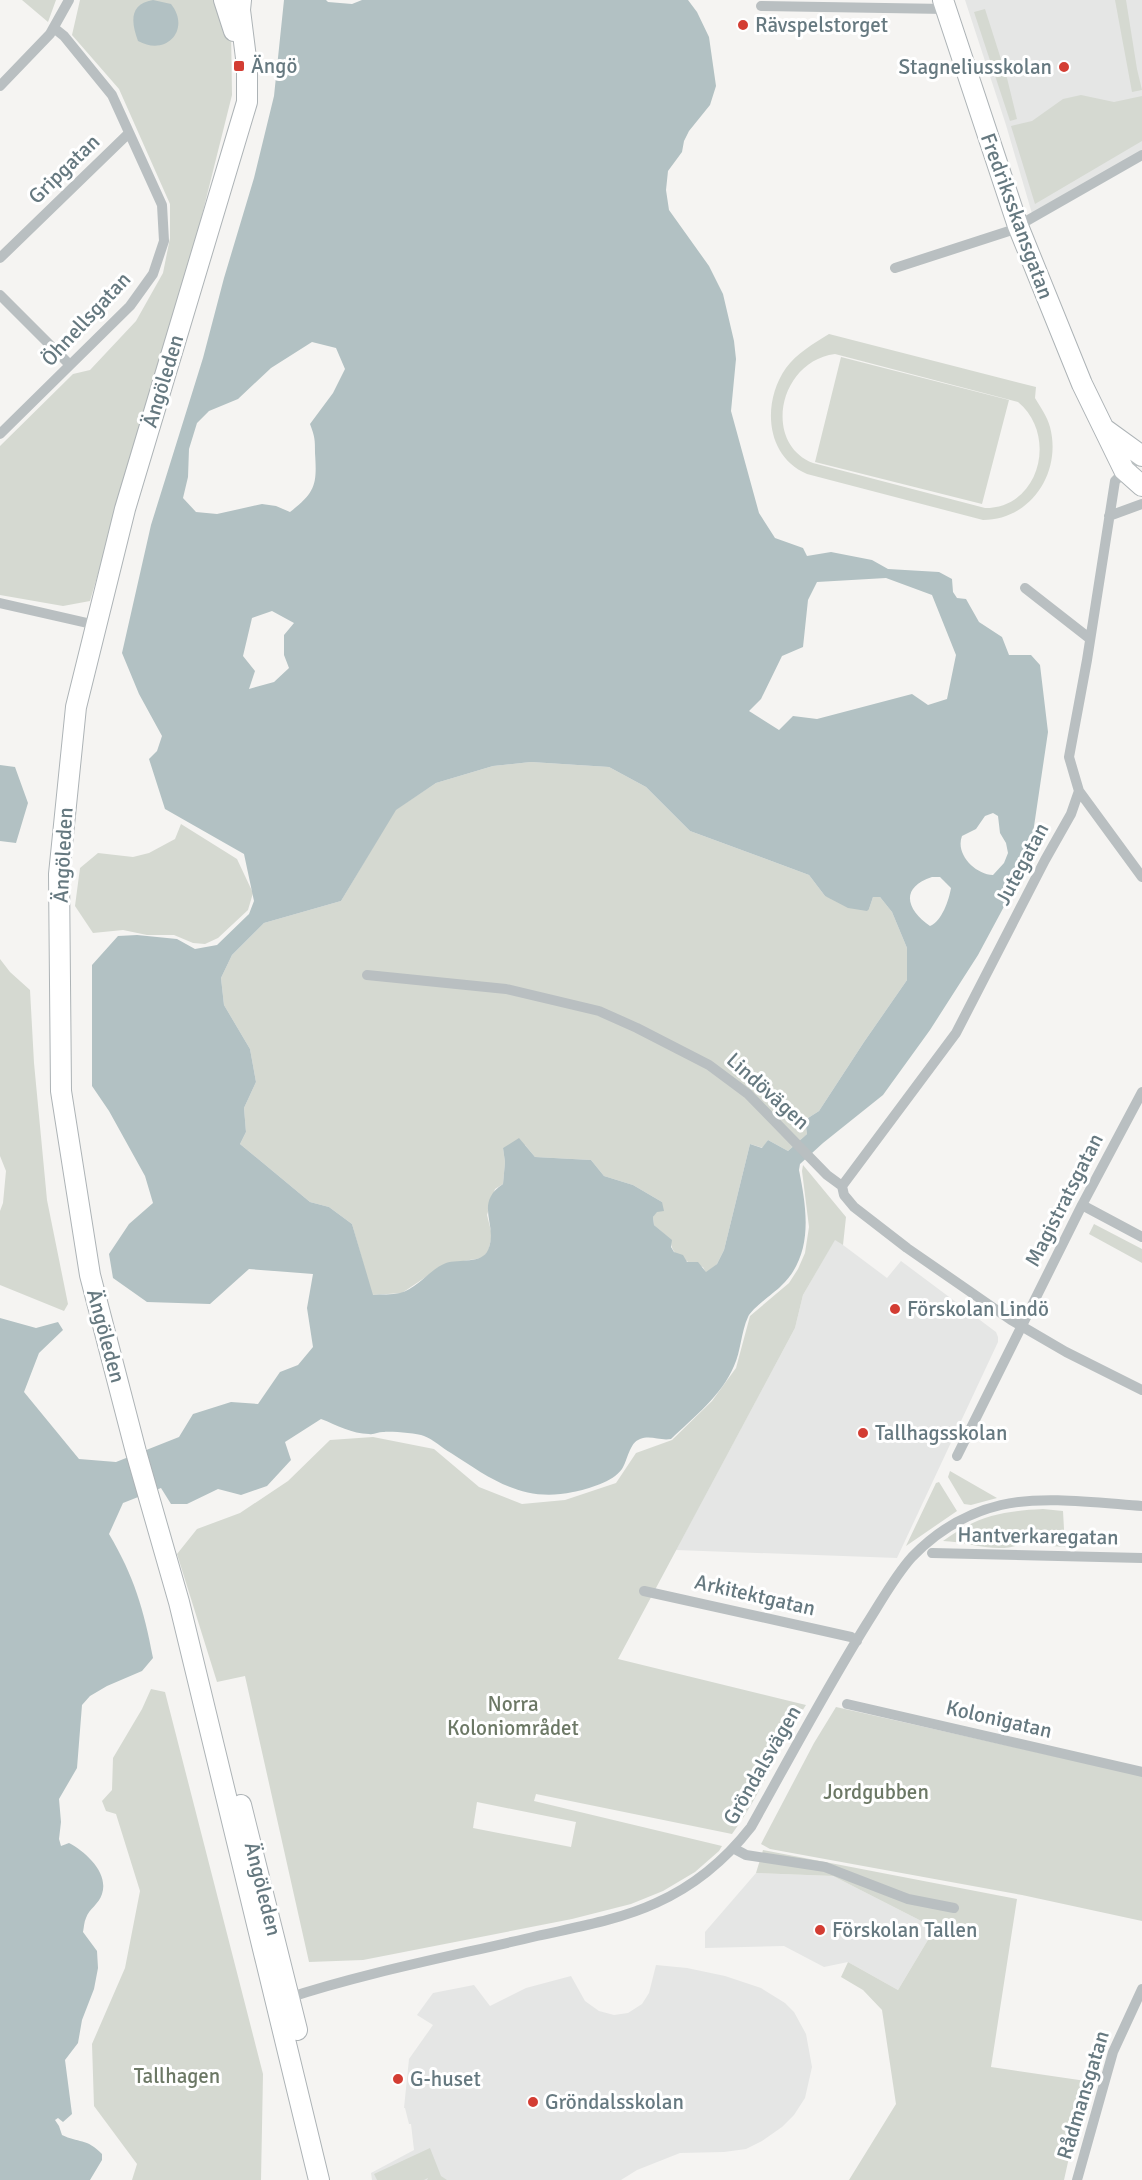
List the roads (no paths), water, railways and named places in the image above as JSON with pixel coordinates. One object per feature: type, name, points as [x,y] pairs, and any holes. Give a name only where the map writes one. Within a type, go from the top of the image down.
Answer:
[{"type":"main road","name":"Ängöleden","points":[[224,0],[236,39],[239,66],[238,102],[241,117]]},
{"type":"main road","name":"Ängöleden","points":[[242,0],[240,10],[247,66],[246,102],[125,509],[76,707],[59,874],[61,1091],[90,1275],[136,1452],[179,1602],[329,2180]]},
{"type":"main road","name":"Fredriksskansgatan","points":[[944,5],[1018,226],[1082,384],[1124,470]]},
{"type":"main road","points":[[1104,428],[1141,456]]},
{"type":"main road","points":[[1124,470],[1142,486]]},
{"type":"main road","name":"Ängöleden","points":[[284,2000],[319,2180]]},
{"type":"street","points":[[0,86],[54,28],[69,0]]},
{"type":"street","points":[[761,6],[944,5]]},
{"type":"street","name":"Öhnellsgatan","points":[[0,434],[130,306],[153,274],[164,241],[162,206],[112,95],[64,36],[54,28]]},
{"type":"street","name":"Gripgatan","points":[[0,258],[129,133]]},
{"type":"street","points":[[894,268],[1009,231],[1142,155]]},
{"type":"street","points":[[0,295],[70,365]]},
{"type":"street","points":[[1141,456],[1115,481],[1069,757],[1079,791],[1142,877]]},
{"type":"street","points":[[1109,516],[1142,504]]},
{"type":"street","points":[[1025,588],[1089,638]]},
{"type":"street","points":[[0,603],[96,625]]},
{"type":"street","name":"Jutegatan","points":[[842,1186],[957,1033],[1045,860],[1071,814],[1079,791]]},
{"type":"street","name":"Lindövägen","points":[[367,975],[506,989],[599,1011],[638,1028],[709,1065],[748,1094],[827,1175],[842,1186],[844,1195],[861,1213],[907,1248],[1022,1327],[1142,1390]]},
{"type":"street","name":"Magistratsgatan","points":[[957,1456],[1082,1205],[1140,1098]]},
{"type":"street","points":[[1082,1205],[1142,1237]]},
{"type":"street","name":"Gröndalsvägen","points":[[284,2000],[333,1984],[604,1921],[656,1904],[698,1881],[733,1848],[751,1827],[895,1579],[927,1543],[971,1515],[1020,1502],[1053,1501],[1142,1506]]},
{"type":"street","name":"Hantverkaregatan","points":[[932,1553],[1142,1558]]},
{"type":"street","name":"Arkitektgatan","points":[[644,1591],[840,1634],[857,1641]]},
{"type":"street","name":"Kolonigatan","points":[[847,1704],[1142,1772]]},
{"type":"street","points":[[733,1848],[746,1855],[825,1867],[908,1899],[954,1908]]},
{"type":"street","name":"Rådmansgatan","points":[[1077,2180],[1113,2052],[1137,2011],[1142,1989]]},
{"type":"place","name":"Rävspelstorget","points":[[743,25]]},
{"type":"place","name":"Ängö","points":[[239,66]]},
{"type":"place","name":"Stagneliusskolan","points":[[1064,67]]},
{"type":"place","name":"Förskolan Lindö","points":[[895,1309]]},
{"type":"place","name":"Tallhagsskolan","points":[[863,1433]]},
{"type":"place","name":"Förskolan Tallen","points":[[820,1930]]},
{"type":"place","name":"G-huset","points":[[398,2079]]},
{"type":"place","name":"Gröndalsskolan","points":[[533,2102]]},
{"type":"park label","name":"Norra Koloniområdet","points":[[513,1716]]},
{"type":"park label","name":"Jordgubben","points":[[876,1792]]},
{"type":"park label","name":"Tallhagen","points":[[177,2076]]}]
